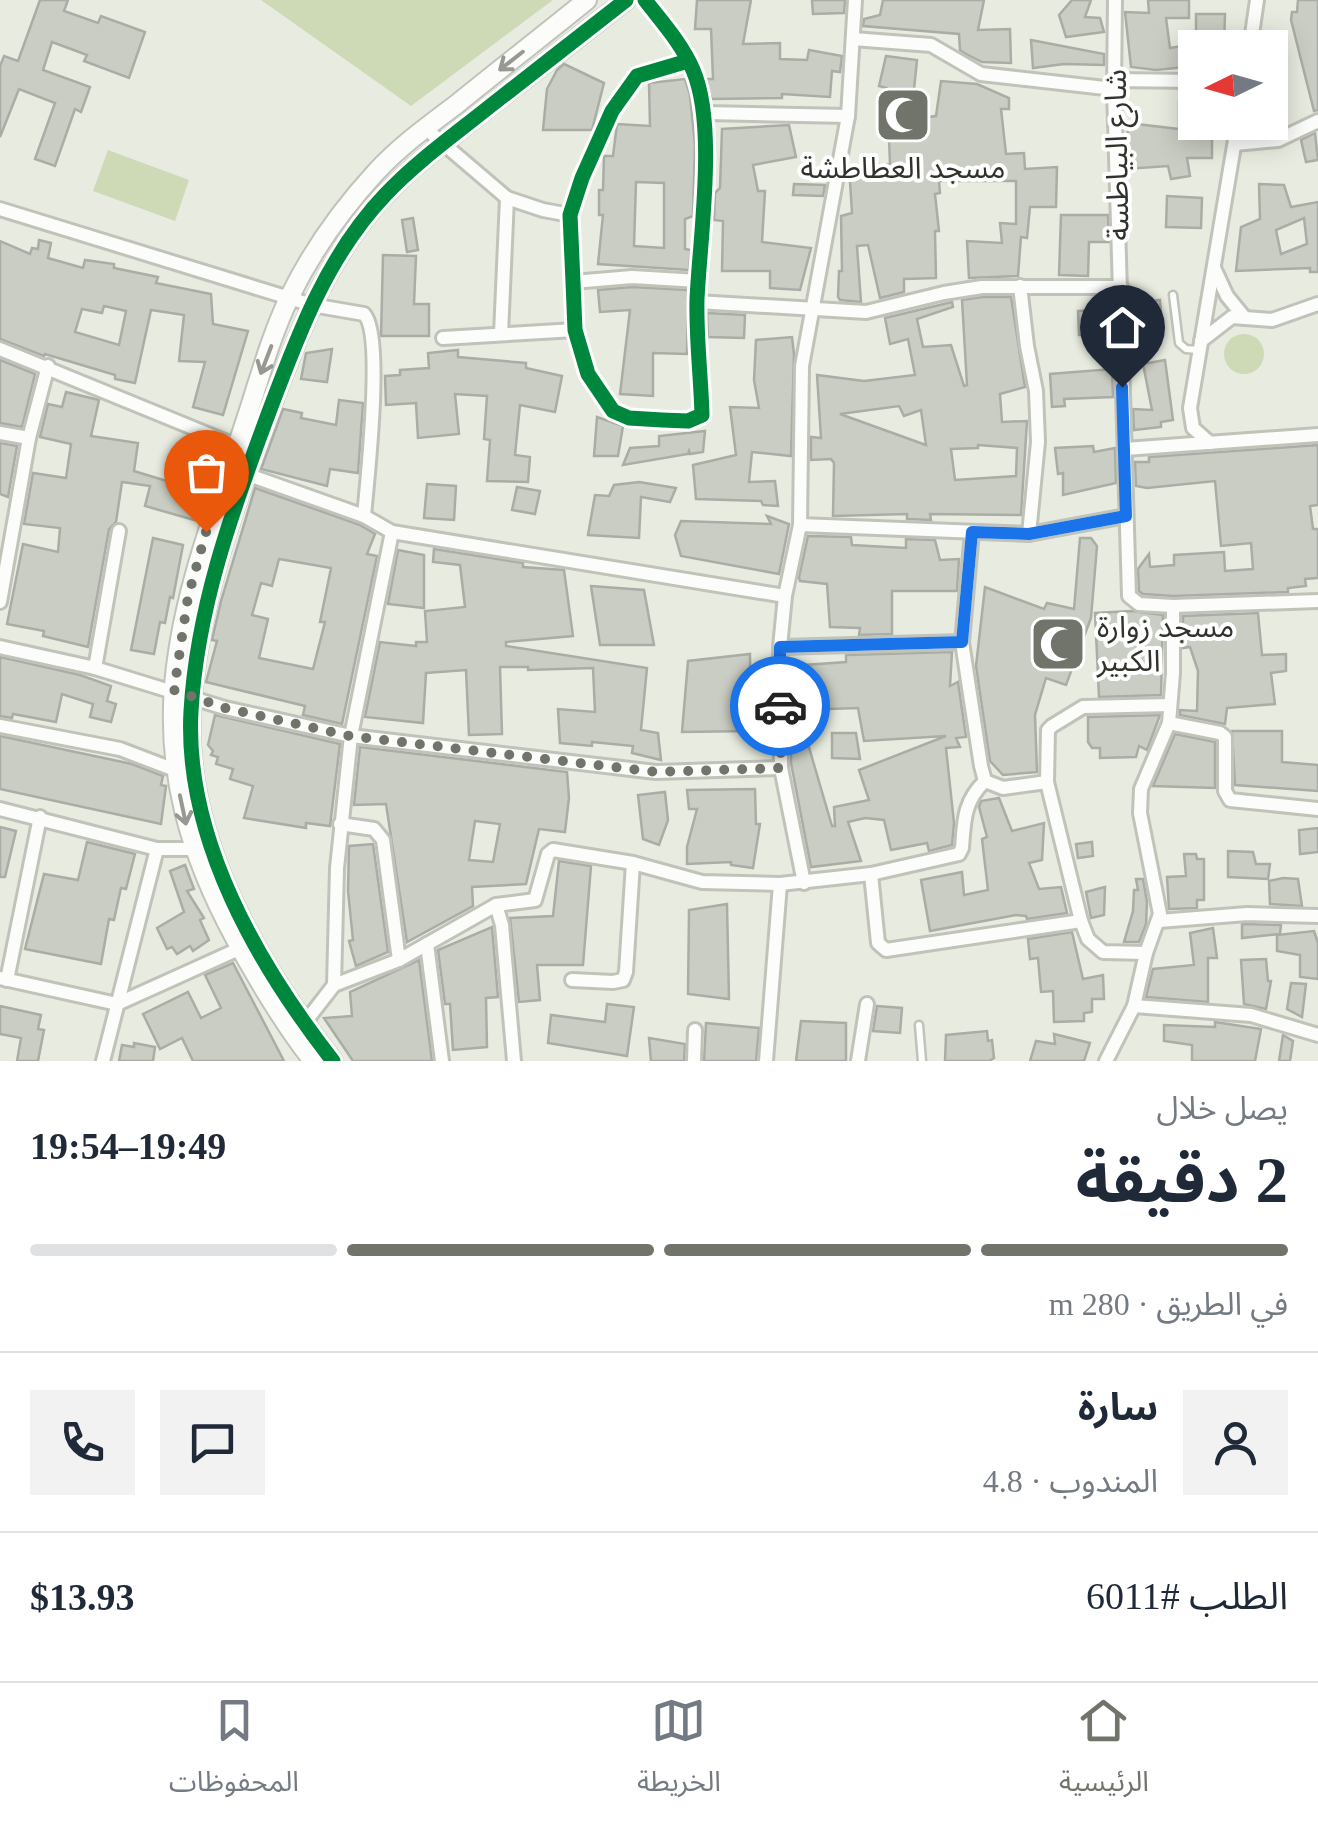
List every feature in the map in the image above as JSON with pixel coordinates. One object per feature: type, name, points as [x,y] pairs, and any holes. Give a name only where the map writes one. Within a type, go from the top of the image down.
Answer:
[{"type":"street","points":[[246,449],[289,298],[318,246],[345,210],[377,171],[426,128],[587,0]]},
{"type":"street","points":[[333,1061],[304,1025],[225,882],[195,780],[193,697],[208,594],[237,471],[312,306],[356,229],[386,194],[442,144],[626,0]]},
{"type":"street","points":[[645,0],[688,60],[706,113],[697,302],[702,415],[698,420],[630,418],[614,411],[588,374],[575,330],[570,215],[612,111],[637,76],[688,60]]},
{"type":"street","points":[[804,883],[781,768],[780,647],[785,596],[800,524],[801,376],[848,116],[855,0]]},
{"type":"street","name":"شارع البياطسة","points":[[1115,0],[1129,596],[1139,604],[1173,606]]},
{"type":"street","points":[[1253,30],[1257,0]]},
{"type":"street","points":[[854,39],[931,44],[981,74],[1114,85],[1178,82]]},
{"type":"street","points":[[706,113],[848,116]]},
{"type":"street","points":[[1235,144],[1278,140],[1318,120]]},
{"type":"street","points":[[426,128],[508,198],[570,215]]},
{"type":"street","points":[[1210,442],[1190,420],[1236,140]]},
{"type":"street","points":[[501,334],[508,198]]},
{"type":"street","points":[[0,210],[312,306],[364,314],[373,328],[372,423],[364,516]]},
{"type":"street","points":[[1214,267],[1227,296],[1245,318]]},
{"type":"street","points":[[573,282],[632,276],[699,280]]},
{"type":"street","points":[[1020,286],[1037,408],[1038,442],[1029,534]]},
{"type":"street","points":[[697,302],[866,312],[944,292],[1020,286],[1120,286]]},
{"type":"street","points":[[1199,346],[1223,321],[1238,316],[1272,320],[1318,304]]},
{"type":"street","points":[[443,338],[575,330]]},
{"type":"street","points":[[0,350],[48,366],[246,449]]},
{"type":"street","points":[[0,602],[29,438],[48,366]]},
{"type":"street","points":[[0,432],[29,438]]},
{"type":"street","points":[[1125,449],[1318,435]]},
{"type":"street","points":[[237,471],[364,516],[392,532],[785,596]]},
{"type":"street","points":[[237,471],[213,508],[188,597],[174,690],[174,770],[193,849],[217,904],[262,987],[313,1061]]},
{"type":"street","points":[[800,524],[1029,534],[1126,516]]},
{"type":"street","points":[[94,668],[120,531]]},
{"type":"street","points":[[334,985],[340,824],[350,736],[392,532]]},
{"type":"street","points":[[972,532],[962,642],[985,781]]},
{"type":"street","points":[[1106,1061],[1134,1006],[1146,954],[1159,921],[1160,902],[1140,813],[1141,790],[1169,723],[1173,606],[1318,602]]},
{"type":"street","points":[[780,647],[962,642]]},
{"type":"street","points":[[0,647],[94,668],[225,708],[350,736],[656,772],[781,768]]},
{"type":"street","points":[[1146,954],[1103,952],[1088,938],[1047,782],[1048,730],[1083,707],[1170,704]]},
{"type":"street","points":[[1169,723],[1225,737],[1226,791],[1230,800],[1318,809]]},
{"type":"street","points":[[0,726],[120,749],[174,770]]},
{"type":"street","points":[[304,1025],[334,985],[399,960],[496,905],[536,900],[548,854],[553,850],[702,882],[804,883],[871,874],[958,854],[962,848],[964,811],[971,794],[985,781]]},
{"type":"street","points":[[985,781],[1003,788],[1047,782]]},
{"type":"street","points":[[0,809],[157,848],[193,849]]},
{"type":"street","points":[[40,817],[4,979],[117,1004],[241,948]]},
{"type":"street","points":[[340,824],[374,829],[382,840],[399,960]]},
{"type":"street","points":[[103,1061],[157,848]]},
{"type":"street","points":[[572,980],[623,980],[632,864]]},
{"type":"street","points":[[871,874],[878,943],[886,950],[1081,921]]},
{"type":"street","points":[[766,1061],[780,884]]},
{"type":"street","points":[[496,905],[502,925],[514,1061]]},
{"type":"street","points":[[1159,921],[1248,914],[1318,916]]},
{"type":"street","points":[[426,944],[442,1061]]},
{"type":"street","points":[[858,1061],[867,1004]]},
{"type":"street","points":[[1134,1006],[1250,1015],[1318,1035]]},
{"type":"street","points":[[694,1061],[695,1030]]},
{"type":"lane","points":[[1173,295],[1179,343],[1186,349],[1199,346]]},
{"type":"lane","points":[[919,1025],[922,1061]]},
{"type":"green space","points":[[261,0],[553,0],[411,106]]},
{"type":"green space","points":[[108,150],[189,180],[175,221],[93,191]]},
{"type":"green space","points":[[1244,334],[1258,340],[1264,354],[1258,368],[1244,374],[1230,368],[1224,354],[1230,340]]},
{"type":"building","points":[[40,0],[68,0],[64,11],[98,23],[101,16],[145,32],[129,78],[84,61],[87,55],[52,42],[43,70],[90,87],[81,112],[75,109],[55,166],[35,159],[55,103],[19,89],[0,137],[0,66],[4,56],[18,61]]},
{"type":"building","points":[[697,0],[751,0],[743,44],[780,43],[780,59],[807,60],[809,50],[842,56],[840,72],[832,71],[830,97],[782,94],[782,98],[711,99],[706,79],[713,79],[711,29],[695,29]]},
{"type":"building","points":[[812,0],[845,0],[844,13],[813,14]]},
{"type":"building","points":[[883,0],[984,0],[978,30],[1010,29],[1011,63],[982,62],[966,54],[960,50],[959,34],[863,26],[864,19],[880,15]]},
{"type":"building","points":[[1072,0],[1091,0],[1085,17],[1100,18],[1104,32],[1066,37],[1059,15]]},
{"type":"building","points":[[1148,0],[1189,0],[1189,18],[1166,18],[1170,48],[1178,47],[1178,68],[1131,67],[1125,12],[1149,13]]},
{"type":"building","points":[[1298,0],[1318,0],[1318,110],[1314,111],[1291,20],[1292,12],[1297,12]]},
{"type":"building","points":[[1196,14],[1225,14],[1225,30],[1196,30]]},
{"type":"building","points":[[1031,40],[1104,54],[1104,65],[1033,68]]},
{"type":"building","points":[[886,56],[917,60],[911,119],[936,116],[941,81],[977,84],[1009,98],[1009,109],[1001,109],[1006,154],[1024,153],[1025,169],[1057,167],[1056,207],[1030,207],[1027,238],[1021,237],[1018,276],[969,278],[967,241],[1002,243],[1000,223],[1016,224],[1016,181],[939,181],[940,193],[935,194],[939,231],[935,231],[936,278],[904,279],[904,292],[880,298],[868,245],[857,246],[861,302],[838,297],[842,271],[841,216],[852,213],[849,166],[890,164],[887,88],[879,86]]},
{"type":"building","points":[[564,64],[604,83],[592,130],[543,130],[547,89]]},
{"type":"building","points":[[685,79],[690,95],[695,145],[693,216],[685,219],[685,249],[691,250],[689,270],[598,264],[603,215],[599,215],[599,190],[603,190],[604,156],[613,156],[617,124],[650,126],[649,83]],"holes":[[[636,182],[664,183],[664,248],[634,246]]]},
{"type":"building","points":[[1128,123],[1178,129],[1178,140],[1212,140],[1212,158],[1187,158],[1190,176],[1171,179],[1168,166],[1126,169]]},
{"type":"building","points":[[789,125],[796,157],[753,165],[758,191],[765,191],[762,242],[811,248],[800,290],[770,288],[770,271],[722,271],[723,221],[714,220],[715,193],[720,188],[722,129]]},
{"type":"building","points":[[1315,133],[1318,160],[1306,162],[1301,140]]},
{"type":"building","points":[[794,184],[825,185],[823,196],[793,195]]},
{"type":"building","points":[[1259,184],[1284,185],[1291,207],[1318,202],[1318,272],[1310,272],[1310,268],[1236,271],[1241,227],[1260,219]],"holes":[[[1304,218],[1307,244],[1281,254],[1276,230]]]},
{"type":"building","points":[[1167,196],[1202,198],[1201,228],[1166,227]]},
{"type":"building","points":[[1061,215],[1108,215],[1109,242],[1089,242],[1088,276],[1059,275]]},
{"type":"building","points":[[413,218],[418,250],[407,252],[402,220]]},
{"type":"building","points":[[39,240],[51,243],[48,258],[83,268],[85,260],[114,264],[114,268],[158,277],[156,283],[211,294],[213,324],[248,331],[223,415],[193,407],[205,362],[179,361],[184,315],[151,310],[135,383],[0,339],[0,241],[30,254],[32,248],[38,249]],"holes":[[[104,306],[126,311],[119,345],[75,332],[82,309],[102,313]]]},
{"type":"building","points":[[383,255],[416,256],[414,304],[429,304],[429,336],[381,336]]},
{"type":"building","points":[[598,290],[688,290],[687,354],[653,353],[653,396],[620,394],[630,310],[600,312]]},
{"type":"building","points":[[1011,297],[1025,387],[1000,394],[1002,422],[1027,421],[1021,515],[930,514],[931,520],[907,519],[907,514],[833,516],[834,463],[831,459],[811,460],[811,437],[821,438],[817,375],[864,381],[915,375],[908,339],[890,344],[885,318],[952,302],[953,307],[917,319],[923,347],[951,345],[964,386],[967,385],[962,300]],"holes":[[[899,406],[904,416],[921,410],[926,445],[840,414]],[[978,445],[1017,448],[1016,476],[955,480],[951,449]]]},
{"type":"building","points":[[1160,300],[1162,328],[1131,330],[1130,304]]},
{"type":"building","points":[[1098,310],[1099,335],[1079,335],[1078,311]]},
{"type":"building","points":[[707,313],[745,315],[744,338],[708,337]]},
{"type":"building","points":[[792,337],[791,456],[752,452],[749,482],[775,481],[778,506],[763,505],[761,501],[696,499],[693,465],[736,455],[730,407],[759,408],[754,380],[756,340]]},
{"type":"building","points":[[332,349],[327,382],[301,379],[306,353]]},
{"type":"building","points":[[458,350],[458,357],[526,363],[526,368],[562,376],[555,412],[520,405],[515,455],[530,457],[528,482],[487,481],[487,396],[455,394],[459,434],[418,438],[416,403],[386,405],[385,376],[400,375],[400,370],[429,368],[428,353]]},
{"type":"building","points":[[0,360],[35,374],[22,427],[0,423]]},
{"type":"building","points":[[1165,360],[1173,420],[1161,422],[1161,427],[1134,430],[1133,409],[1152,410],[1143,364]]},
{"type":"building","points":[[1112,369],[1113,397],[1064,399],[1065,406],[1052,407],[1050,374]]},
{"type":"building","points":[[66,392],[99,400],[91,436],[138,443],[134,471],[203,492],[194,520],[145,506],[150,486],[122,482],[116,522],[109,529],[88,647],[43,636],[44,631],[7,624],[23,544],[58,552],[60,528],[24,524],[33,473],[66,478],[71,444],[40,437],[48,404],[62,407]]},
{"type":"building","points":[[339,400],[363,403],[358,473],[330,469],[327,486],[261,469],[283,409],[302,413],[301,418],[336,425]]},
{"type":"building","points":[[597,417],[623,426],[618,456],[594,456]]},
{"type":"building","points":[[705,431],[703,452],[689,451],[623,465],[630,448],[659,446],[659,436]]},
{"type":"building","points":[[0,443],[17,446],[8,497],[0,494]]},
{"type":"building","points":[[1318,445],[1318,505],[1310,506],[1313,529],[1318,529],[1318,578],[1305,579],[1306,586],[1288,588],[1288,592],[1173,596],[1139,591],[1138,569],[1149,554],[1150,567],[1174,565],[1174,555],[1224,552],[1225,571],[1253,569],[1251,543],[1221,546],[1215,481],[1136,486],[1135,462],[1149,462],[1149,457]]},
{"type":"building","points":[[1093,446],[1094,452],[1115,448],[1116,483],[1063,495],[1063,473],[1058,474],[1055,448]]},
{"type":"building","points":[[639,482],[676,488],[670,502],[641,497],[639,538],[588,535],[595,495],[609,496],[614,485]]},
{"type":"building","points":[[427,484],[456,486],[454,520],[424,518]]},
{"type":"building","points":[[517,487],[540,491],[535,514],[512,510]]},
{"type":"building","points":[[255,488],[360,525],[375,534],[367,554],[377,556],[342,724],[303,715],[305,706],[206,682],[217,641],[212,640]],"holes":[[[279,559],[331,568],[320,622],[325,622],[313,669],[259,658],[268,619],[252,615],[261,583],[272,586]]]},
{"type":"building","points":[[767,516],[789,524],[779,574],[681,556],[675,535],[681,521],[771,524]]},
{"type":"building","points":[[808,536],[851,537],[852,545],[906,548],[906,539],[935,540],[940,560],[959,559],[957,591],[892,591],[892,634],[859,635],[860,628],[830,627],[827,584],[800,581],[799,577]]},
{"type":"building","points":[[153,538],[183,545],[173,598],[170,597],[165,623],[160,622],[154,654],[131,650]]},
{"type":"building","points":[[1080,538],[1091,538],[1097,546],[1091,618],[1066,685],[1046,678],[1035,715],[1037,772],[1003,775],[990,761],[976,666],[985,587],[1044,609],[1047,603],[1074,609]]},
{"type":"building","points":[[434,549],[523,563],[523,567],[564,570],[573,636],[506,642],[506,646],[647,668],[641,730],[658,733],[661,760],[632,753],[633,746],[560,743],[558,709],[595,712],[593,668],[500,667],[502,734],[469,735],[466,670],[426,673],[423,723],[365,717],[380,642],[416,646],[416,642],[427,642],[425,611],[465,607],[460,565],[433,562]]},
{"type":"building","points":[[398,550],[424,555],[424,608],[388,604]]},
{"type":"building","points":[[591,586],[644,590],[654,645],[600,645]]},
{"type":"building","points":[[1132,611],[1163,615],[1161,695],[1099,697],[1095,613]]},
{"type":"building","points":[[1258,613],[1262,655],[1286,654],[1286,671],[1271,673],[1275,704],[1227,708],[1225,724],[1180,715],[1180,710],[1197,711],[1198,671],[1190,647],[1183,648],[1183,616]]},
{"type":"building","points":[[952,652],[950,686],[958,682],[966,737],[956,738],[960,747],[946,748],[954,823],[952,845],[929,851],[927,843],[891,850],[884,820],[865,818],[848,822],[861,861],[811,867],[791,746],[808,744],[835,826],[834,807],[869,800],[859,770],[946,736],[864,741],[858,708],[829,709],[826,696],[805,699],[804,665],[846,662],[846,655]]},
{"type":"building","points":[[750,654],[751,731],[682,732],[688,661]]},
{"type":"building","points":[[0,657],[111,686],[107,701],[116,704],[111,722],[90,717],[93,704],[62,694],[56,722],[13,714],[12,718],[0,716]]},
{"type":"building","points":[[215,715],[340,744],[330,826],[306,823],[306,828],[244,818],[253,786],[230,779],[233,769],[216,764],[218,757],[211,755],[213,751],[208,745]]},
{"type":"building","points":[[1160,715],[1147,750],[1139,746],[1136,757],[1100,758],[1100,748],[1092,748],[1088,742],[1088,717]]},
{"type":"building","points":[[1232,731],[1282,731],[1282,762],[1318,765],[1318,791],[1235,785]]},
{"type":"building","points":[[832,733],[856,733],[860,759],[832,758]]},
{"type":"building","points":[[1175,734],[1215,742],[1215,788],[1153,786]]},
{"type":"building","points":[[0,736],[132,764],[163,776],[161,785],[166,786],[161,824],[0,789]]},
{"type":"building","points":[[360,747],[567,772],[565,832],[539,829],[526,884],[472,887],[473,906],[407,942],[386,804],[354,805]],"holes":[[[475,821],[500,824],[493,862],[469,860]]]},
{"type":"building","points":[[755,789],[756,824],[760,824],[753,868],[731,862],[687,864],[687,847],[697,809],[689,809],[687,790]]},
{"type":"building","points":[[665,792],[668,820],[659,845],[643,839],[638,795]]},
{"type":"building","points":[[999,798],[1012,831],[1044,823],[1042,860],[1029,863],[1039,889],[1061,887],[1067,913],[1027,919],[1016,915],[930,931],[921,880],[962,872],[964,895],[988,890],[982,839],[987,837],[979,807],[981,801]]},
{"type":"building","points":[[0,827],[16,831],[5,877],[0,877]]},
{"type":"building","points":[[1318,828],[1318,852],[1300,854],[1299,830]]},
{"type":"building","points":[[87,842],[135,854],[126,889],[121,888],[114,920],[109,919],[101,964],[25,949],[44,874],[78,880]]},
{"type":"building","points":[[1092,842],[1093,856],[1078,858],[1076,844]]},
{"type":"building","points":[[373,844],[388,952],[356,966],[349,941],[353,940],[349,846]]},
{"type":"building","points":[[1228,851],[1253,852],[1256,864],[1270,864],[1268,879],[1228,877]]},
{"type":"building","points":[[1184,854],[1204,859],[1204,900],[1197,900],[1197,908],[1169,909],[1167,877],[1186,876]]},
{"type":"building","points":[[559,861],[591,866],[583,965],[537,965],[540,1000],[519,1002],[510,918],[553,916]]},
{"type":"building","points":[[185,865],[194,889],[187,891],[204,918],[200,920],[209,940],[193,951],[190,946],[177,954],[172,947],[167,949],[157,928],[184,912],[170,871]]},
{"type":"building","points":[[1136,879],[1143,879],[1146,924],[1139,942],[1124,942],[1134,890],[1138,890]]},
{"type":"building","points":[[1298,879],[1302,906],[1270,904],[1269,881]]},
{"type":"building","points":[[1105,887],[1104,915],[1091,918],[1086,892]]},
{"type":"building","points":[[727,904],[729,999],[688,994],[689,910]]},
{"type":"building","points":[[1242,924],[1281,925],[1280,934],[1242,938]]},
{"type":"building","points":[[492,927],[498,997],[486,998],[487,1047],[453,1050],[450,1004],[445,1004],[438,950]]},
{"type":"building","points":[[1213,928],[1217,958],[1208,958],[1208,1002],[1146,997],[1153,969],[1194,965],[1190,933]]},
{"type":"building","points":[[1314,931],[1318,979],[1300,977],[1300,955],[1277,951],[1277,935]]},
{"type":"building","points":[[1072,932],[1083,979],[1103,975],[1104,999],[1092,999],[1092,1012],[1084,1013],[1084,1021],[1054,1022],[1053,991],[1041,992],[1038,958],[1030,959],[1028,939]]},
{"type":"building","points":[[1266,959],[1271,981],[1266,1009],[1244,1004],[1241,960]]},
{"type":"building","points":[[419,960],[432,1061],[353,1061],[324,1018],[352,1016],[350,992]]},
{"type":"building","points":[[233,963],[284,1061],[193,1061],[182,1038],[160,1049],[143,1014],[188,992],[201,1018],[221,1008],[205,975]]},
{"type":"building","points":[[1291,983],[1306,984],[1302,1017],[1287,1009]]},
{"type":"building","points":[[607,1004],[634,1007],[627,1056],[548,1043],[551,1015],[605,1022]]},
{"type":"building","points":[[0,1006],[41,1015],[38,1029],[44,1030],[38,1061],[17,1061],[21,1038],[0,1034]]},
{"type":"building","points":[[877,1006],[902,1008],[900,1033],[873,1031]]},
{"type":"building","points":[[801,1021],[846,1023],[846,1061],[796,1061]]},
{"type":"building","points":[[1215,1022],[1261,1029],[1255,1061],[1192,1061],[1192,1045],[1164,1041],[1164,1025],[1215,1027]]},
{"type":"building","points":[[706,1023],[759,1028],[756,1061],[704,1061]]},
{"type":"building","points":[[987,1031],[994,1058],[945,1061],[946,1035]]},
{"type":"building","points":[[1054,1034],[1090,1043],[1084,1061],[1030,1061],[1036,1041],[1055,1044]]},
{"type":"building","points":[[1283,1035],[1293,1041],[1290,1061],[1279,1061]]},
{"type":"building","points":[[649,1038],[685,1044],[684,1061],[651,1061]]},
{"type":"building","points":[[134,1043],[155,1047],[153,1061],[119,1061],[122,1045],[134,1047]]},
{"type":"cycle path","points":[[333,1061],[253,942],[213,852],[200,806],[192,759],[191,711],[200,636],[218,562],[253,455],[301,330],[345,245],[385,195],[422,160],[626,0]]},
{"type":"cycle path","points":[[645,0],[671,34],[688,60],[693,70],[704,120],[705,182],[697,299],[702,415],[688,421],[629,418],[613,411],[588,374],[575,330],[570,215],[612,111],[637,76],[688,61]]},
{"type":"way so far","points":[[206,532],[188,597],[174,690],[225,708],[350,736],[682,773],[781,768],[780,706]]},
{"type":"place","name":"مسجد العطاطشة","points":[[903,115]]},
{"type":"place","name":"مسجد زوارة الكبير","points":[[1058,644]]},
{"type":"route","points":[[780,706],[780,647],[962,642],[972,532],[1029,534],[1126,516],[1122,387]]}]
